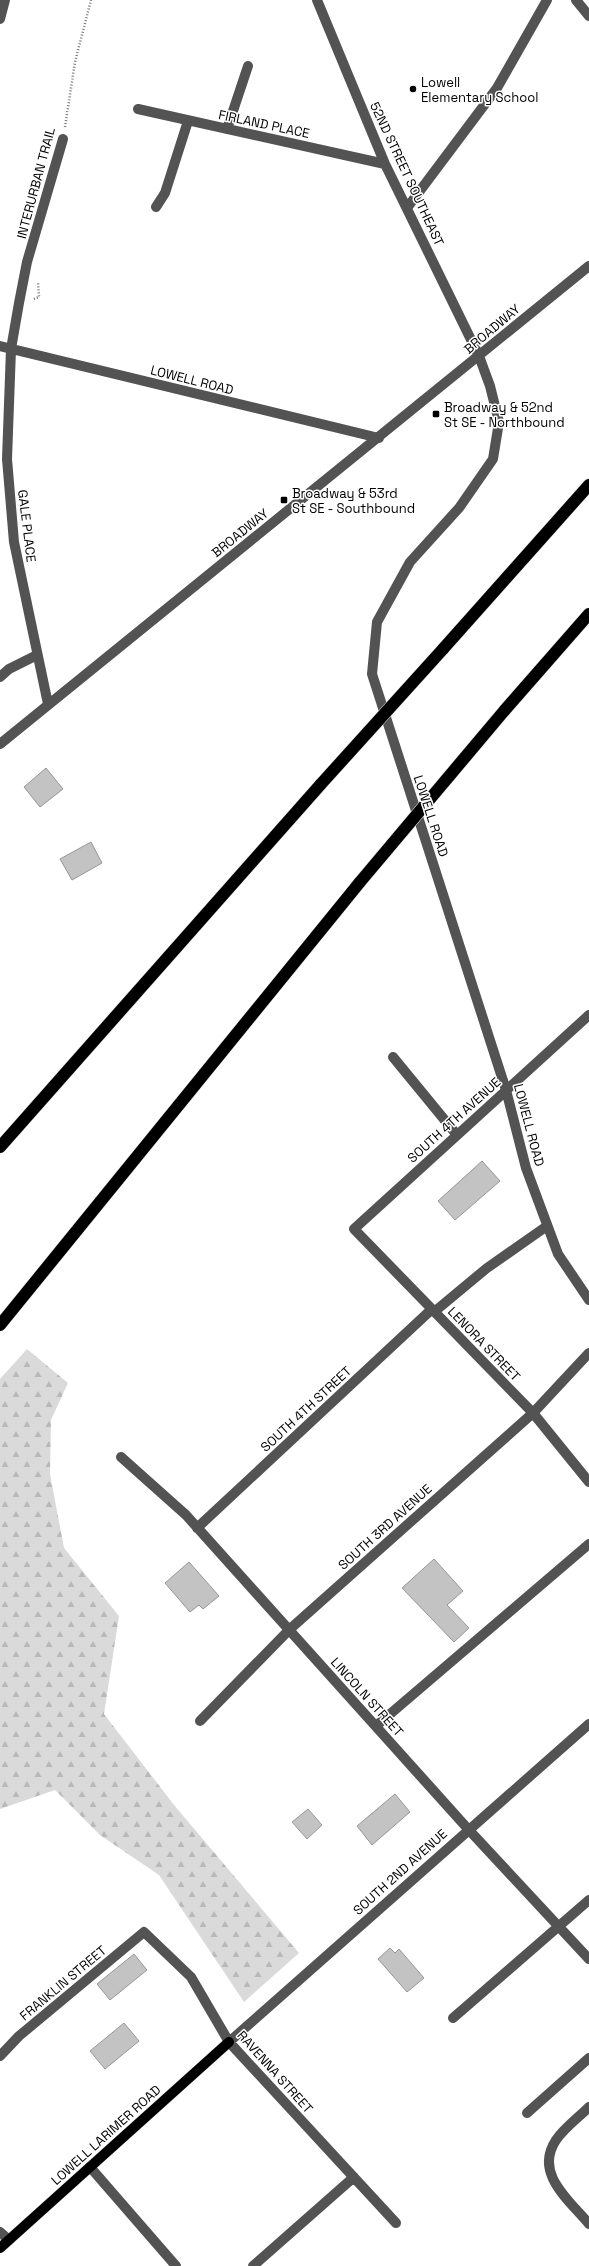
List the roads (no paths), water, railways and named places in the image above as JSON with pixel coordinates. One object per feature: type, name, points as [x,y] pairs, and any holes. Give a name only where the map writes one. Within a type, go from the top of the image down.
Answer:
[{"type":"highway","points":[[0,1146],[589,485]]},
{"type":"highway","points":[[0,1325],[360,882],[504,711],[589,614]]},
{"type":"main road","name":"LOWELL LARIMER ROAD","points":[[0,2248],[229,2042]]},
{"type":"street","points":[[0,19],[5,0]]},
{"type":"street","name":"52ND STREET SOUTHEAST","points":[[317,0],[386,164],[479,356]]},
{"type":"street","points":[[407,208],[497,88],[547,0]]},
{"type":"street","points":[[576,0],[589,16]]},
{"type":"street","points":[[227,129],[248,66]]},
{"type":"street","name":"FIRLAND PLACE","points":[[138,109],[386,164]]},
{"type":"street","points":[[156,207],[165,193],[188,120]]},
{"type":"street","name":"INTERURBAN TRAIL","points":[[11,349],[27,262],[63,140]]},
{"type":"street","name":"BROADWAY","points":[[0,744],[379,438],[589,266]]},
{"type":"street","name":"LOWELL ROAD","points":[[0,346],[379,438]]},
{"type":"street","name":"GALE PLACE","points":[[11,349],[7,459],[14,542],[48,704]]},
{"type":"street","name":"LOWELL ROAD","points":[[479,356],[490,386],[499,422],[493,459],[459,508],[410,562],[377,622],[372,674],[506,1090],[526,1168],[558,1254],[589,1300]]},
{"type":"street","points":[[0,677],[9,669],[37,655]]},
{"type":"street","name":"SOUTH 4TH AVENUE","points":[[354,1229],[589,1015]]},
{"type":"street","points":[[393,1057],[457,1135]]},
{"type":"street","name":"SOUTH 4TH STREET","points":[[197,1528],[433,1310],[487,1268],[547,1226]]},
{"type":"street","name":"LENORA STREET","points":[[354,1229],[533,1413],[589,1482]]},
{"type":"street","name":"SOUTH 3RD AVENUE","points":[[200,1721],[290,1629],[533,1413],[589,1354]]},
{"type":"street","name":"LINCOLN STREET","points":[[121,1457],[197,1528],[290,1629],[468,1829],[589,1959]]},
{"type":"street","points":[[376,1726],[589,1544]]},
{"type":"street","name":"SOUTH 2ND AVENUE","points":[[229,2042],[468,1829],[589,1724]]},
{"type":"street","points":[[453,2018],[589,1900]]},
{"type":"street","name":"RAVENNA STREET","points":[[144,1932],[191,1977],[229,2042],[396,2223]]},
{"type":"street","name":"FRANKLIN STREET","points":[[0,2056],[19,2036],[144,1932]]},
{"type":"street","points":[[527,2113],[589,2058]]},
{"type":"street","points":[[589,2107],[557,2139],[548,2156],[549,2170],[553,2182],[589,2224]]},
{"type":"street","points":[[90,2167],[176,2266]]},
{"type":"street","points":[[253,2266],[354,2177]]},
{"type":"street","points":[[0,2232],[9,2240]]},
{"type":"place","name":"Lowell Elementary School","points":[[413,89]]},
{"type":"place","name":"Broadway & 52nd St SE - Northbound","points":[[436,414]]},
{"type":"place","name":"Broadway & 53rd St SE - Southbound","points":[[284,500]]}]
